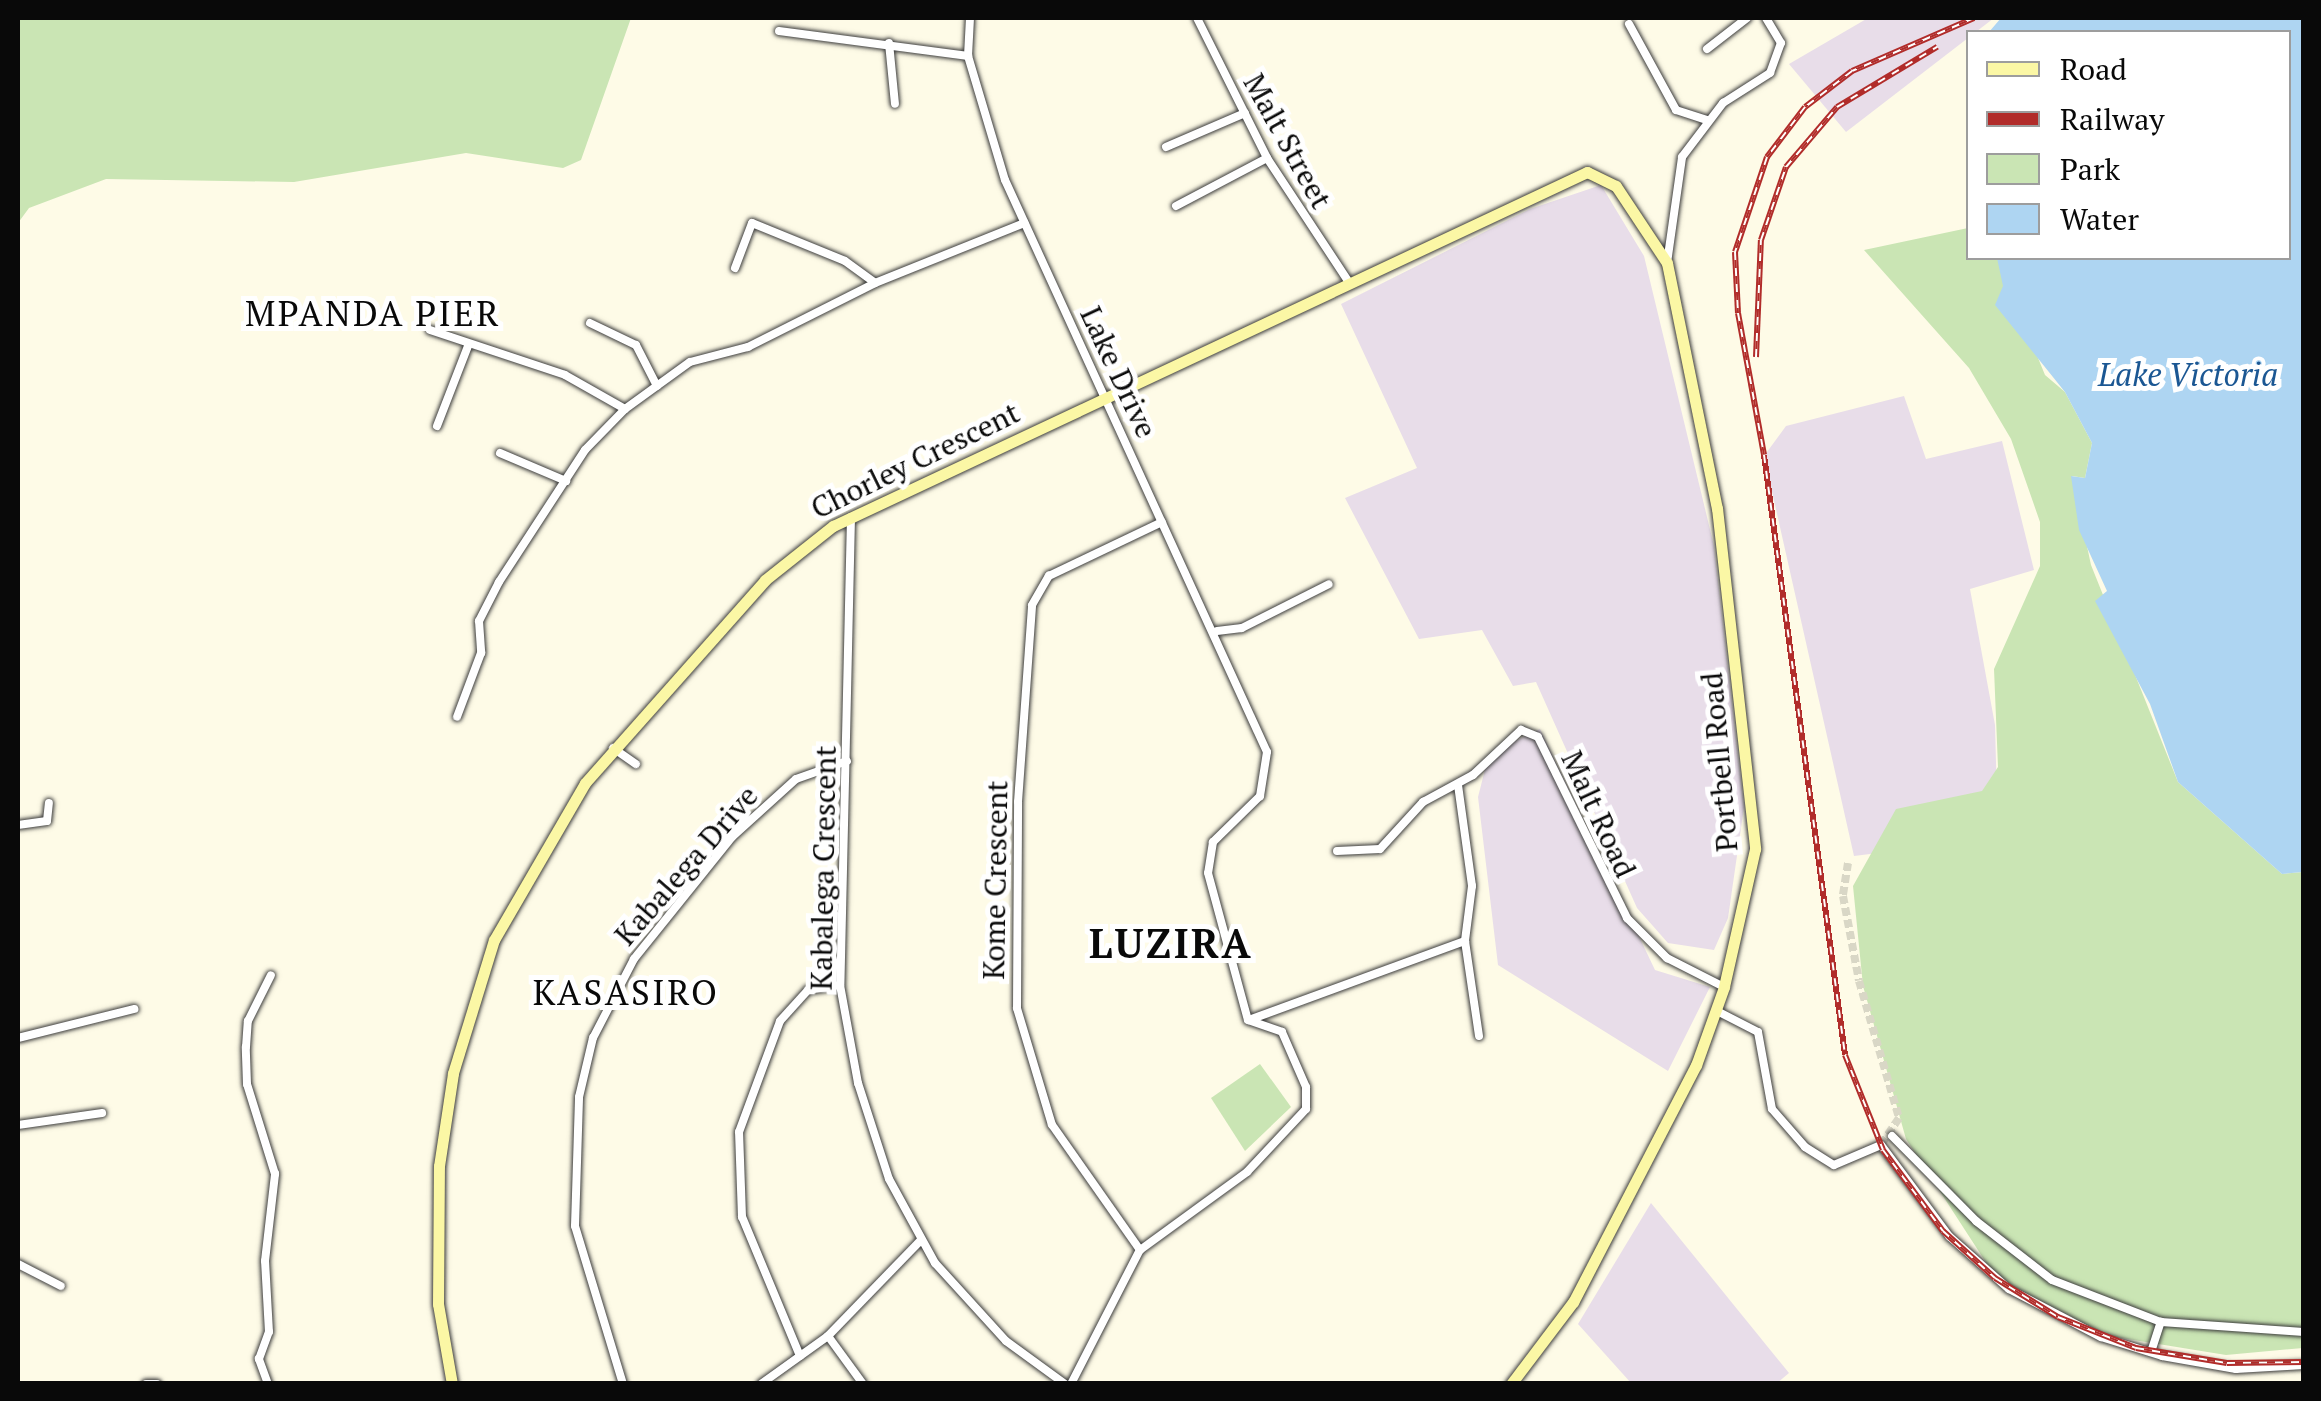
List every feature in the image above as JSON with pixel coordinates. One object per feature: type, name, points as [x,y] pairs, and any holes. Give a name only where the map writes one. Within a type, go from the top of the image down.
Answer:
[{"type":"main road","name":"Chorley Crescent","points":[[452,1384],[438,1304],[436,1216],[443,1128],[467,1018],[522,883],[613,748],[778,567],[851,518],[1348,281],[1587,172],[1616,186],[1667,263]]},
{"type":"main road","name":"Portbell Road","points":[[1511,1384],[1572,1302],[1717,1011],[1755,828],[1717,508],[1667,263]]},
{"type":"street","name":"Lake Drive","points":[[970,18],[968,56],[981,113],[1024,223],[1263,734],[1260,796],[1213,842],[1208,873],[1248,1020]]},
{"type":"street","name":"Malt Street","points":[[1197,18],[1268,158],[1348,281]]},
{"type":"street","points":[[1707,49],[1746,18]]},
{"type":"street","points":[[1667,263],[1678,169],[1706,120],[1768,75],[1781,43],[1766,18]]},
{"type":"street","points":[[1630,24],[1676,110],[1706,120]]},
{"type":"street","points":[[779,31],[889,42],[968,56]]},
{"type":"street","points":[[889,42],[895,104]]},
{"type":"street","points":[[1166,147],[1245,114]]},
{"type":"street","points":[[1176,206],[1268,158]]},
{"type":"street","points":[[736,268],[752,223],[844,261],[875,283]]},
{"type":"street","points":[[457,717],[481,653],[480,620],[566,481],[624,408],[690,362],[748,346],[875,283],[1024,223]]},
{"type":"street","points":[[590,323],[636,345],[657,386]]},
{"type":"street","points":[[430,330],[468,346],[565,375],[624,408]]},
{"type":"street","points":[[437,426],[468,346]]},
{"type":"street","points":[[500,453],[566,481]]},
{"type":"street","name":"Kabalega Crescent","points":[[851,518],[840,985],[866,1117],[921,1240],[978,1313],[1068,1384]]},
{"type":"street","name":"Kome Crescent","points":[[1140,1250],[1052,1126],[1022,1035],[1012,948],[1036,591],[1050,576],[1162,522]]},
{"type":"street","points":[[1217,630],[1242,628],[1329,584]]},
{"type":"street","name":"Malt Road","points":[[1338,851],[1380,849],[1423,802],[1458,785],[1506,737],[1521,730],[1537,736],[1620,909],[1667,958],[1724,987]]},
{"type":"street","points":[[613,748],[636,764]]},
{"type":"street","name":"Kabalega Drive","points":[[624,1384],[575,1226],[578,1096],[593,1038],[634,958],[732,837],[796,780],[847,761]]},
{"type":"street","points":[[1458,785],[1471,875],[1466,941],[1479,1036]]},
{"type":"street","points":[[18,825],[48,821],[49,803]]},
{"type":"street","points":[[1248,1020],[1466,941]]},
{"type":"street","points":[[268,1384],[259,1359],[269,1332],[265,1261],[274,1174],[247,1084],[246,1047],[248,1021],[271,975]]},
{"type":"street","points":[[800,1356],[742,1218],[739,1132],[780,1021],[808,990],[840,985]]},
{"type":"street","points":[[18,1038],[134,1009]]},
{"type":"street","points":[[1717,1011],[1758,1032],[1772,1109],[1816,1156],[1834,1166],[1881,1145],[1950,1236],[2009,1289],[2101,1338],[2151,1352],[2236,1368],[2304,1364]]},
{"type":"street","points":[[1068,1384],[1140,1250],[1247,1172],[1304,1114],[1306,1087],[1282,1032],[1248,1020]]},
{"type":"street","points":[[18,1125],[102,1113]]},
{"type":"street","points":[[1892,1136],[1976,1222],[2052,1280],[2161,1322],[2304,1332]]},
{"type":"street","points":[[761,1384],[828,1336],[921,1240]]},
{"type":"street","points":[[18,1264],[61,1286]]},
{"type":"street","points":[[2151,1352],[2161,1322]]},
{"type":"street","points":[[828,1336],[863,1384]]},
{"type":"street","points":[[146,1384],[157,1384]]},
{"type":"shaded area","points":[[1868,18],[1994,18],[1978,30],[1966,30],[1966,40],[1846,132],[1789,64]]},
{"type":"shaded area","points":[[1601,185],[1644,256],[1714,546],[1744,807],[1728,918],[1714,950],[1668,943],[1637,908],[1536,682],[1513,686],[1482,630],[1419,639],[1345,498],[1417,468],[1341,304],[1530,209]]},
{"type":"shaded area","points":[[1904,396],[1926,459],[2002,441],[2034,570],[1970,589],[1995,725],[1998,838],[1854,856],[1764,456],[1786,426]]},
{"type":"shaded area","points":[[1540,729],[1655,970],[1710,987],[1668,1071],[1498,965],[1478,797],[1489,754]]},
{"type":"shaded area","points":[[1651,1203],[1789,1373],[1777,1383],[1631,1383],[1578,1324]]},
{"type":"green space","points":[[18,18],[631,18],[581,160],[563,168],[466,153],[294,182],[106,179],[29,208],[18,223]]},
{"type":"green space","points":[[1966,228],[1966,260],[1998,260],[2045,375],[2065,392],[2092,443],[2085,478],[2072,476],[2091,565],[2178,782],[2282,874],[2303,872],[2303,1348],[2226,1355],[2109,1336],[1998,1281],[1906,1139],[1863,986],[1853,886],[1896,809],[1982,791],[1998,767],[1994,669],[2040,566],[2040,522],[2011,439],[1969,368],[1864,250]]},
{"type":"green space","points":[[1260,1064],[1291,1107],[1245,1151],[1211,1098]]},
{"type":"water","name":"Lake Victoria","points":[[2001,18],[2303,18],[2303,872],[2282,874],[2178,782],[2150,704],[2095,601],[2107,591],[2079,530],[2071,476],[2085,478],[2092,443],[2065,392],[1995,305],[2003,286],[1997,260],[2291,260],[2291,30],[1991,30]]},
{"type":"tunnel","points":[[1848,863],[1843,896],[1859,981],[1899,1118],[1881,1145]]},
{"type":"railway","points":[[1974,18],[1852,71],[1805,107],[1767,157],[1735,252],[1738,313],[1764,455],[1845,1055],[1883,1150],[1943,1231],[1995,1278],[2058,1317],[2136,1348],[2227,1363],[2304,1362]]},
{"type":"railway","points":[[1756,357],[1761,240],[1786,167],[1837,107],[1937,47]]},
{"type":"district","name":"MPANDA PIER","points":[[373,313]]},
{"type":"district","name":"LUZIRA","points":[[1171,943]]},
{"type":"district","name":"KASASIRO","points":[[626,992]]}]
